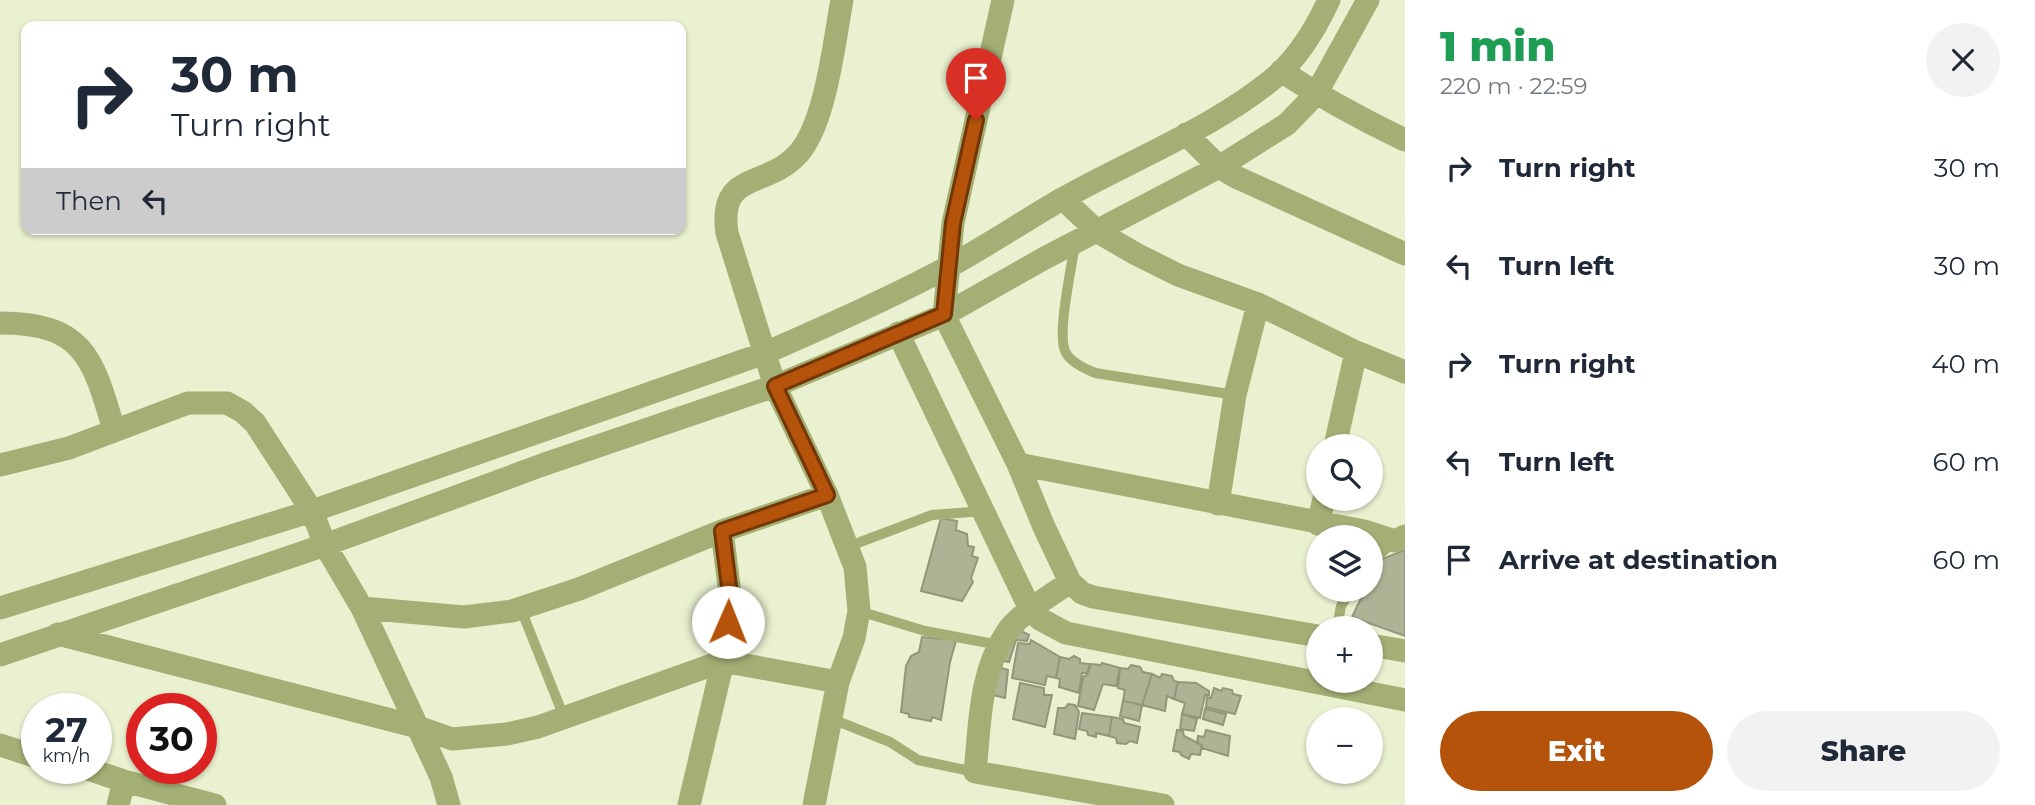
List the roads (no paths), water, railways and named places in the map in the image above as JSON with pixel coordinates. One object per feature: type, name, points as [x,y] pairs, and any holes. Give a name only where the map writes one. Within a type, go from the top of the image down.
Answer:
[{"type":"street","points":[[814,805],[838,682],[854,638],[859,611],[855,567],[827,495],[775,386],[724,216],[730,196],[742,186],[774,173],[789,162],[799,153],[813,129],[842,0]]},
{"type":"street","points":[[1003,0],[953,223],[944,314],[1018,464],[1070,582],[1082,593],[1093,597],[1306,634]]},
{"type":"street","points":[[0,608],[312,511],[765,353],[947,268],[1063,198],[1243,102],[1281,71],[1303,46],[1329,0]]},
{"type":"street","points":[[0,655],[775,386],[944,314],[1219,167],[1287,124],[1316,94],[1368,0]]},
{"type":"street","points":[[1281,71],[1358,118],[1405,140]]},
{"type":"street","points":[[1186,134],[1219,167],[1258,188],[1405,254]]},
{"type":"street","points":[[1063,198],[1098,232],[1178,275],[1258,303],[1356,352],[1405,372]]},
{"type":"street","points":[[1218,504],[1235,395],[1258,303]]},
{"type":"street","points":[[0,323],[52,328],[80,346],[90,360],[114,430]]},
{"type":"street","points":[[898,333],[1030,609],[1040,619],[1066,633],[1405,700]]},
{"type":"street","points":[[1338,434],[1356,352]]},
{"type":"street","points":[[0,465],[42,457],[188,403],[227,403],[243,412],[255,423],[312,511],[326,544],[362,608],[418,727],[441,778],[449,805]]},
{"type":"street","points":[[1018,464],[1400,538]]},
{"type":"street","points":[[362,608],[464,617],[512,611],[579,589],[722,531],[827,495]]},
{"type":"street","points":[[1318,524],[1321,511]]},
{"type":"street","points":[[690,805],[723,661],[730,594],[722,531]]},
{"type":"street","points":[[1070,582],[1030,609],[1008,629],[999,645],[984,688],[975,772],[1163,805]]},
{"type":"street","points":[[58,634],[418,727],[452,739],[475,738],[538,727],[723,661],[838,682]]},
{"type":"street","points":[[1383,647],[1405,651]]},
{"type":"street","points":[[0,745],[21,752]]},
{"type":"street","points":[[112,777],[215,805]]},
{"type":"street","points":[[118,805],[124,781]]},
{"type":"lane","points":[[1075,243],[1061,332],[1065,351],[1076,364],[1095,373],[1235,395]]},
{"type":"lane","points":[[847,547],[932,515],[984,511]]},
{"type":"lane","points":[[1383,552],[1400,538]]},
{"type":"lane","points":[[520,607],[564,717]]},
{"type":"lane","points":[[859,611],[925,631],[999,645]]},
{"type":"lane","points":[[832,719],[890,742],[918,760],[975,772]]}]
